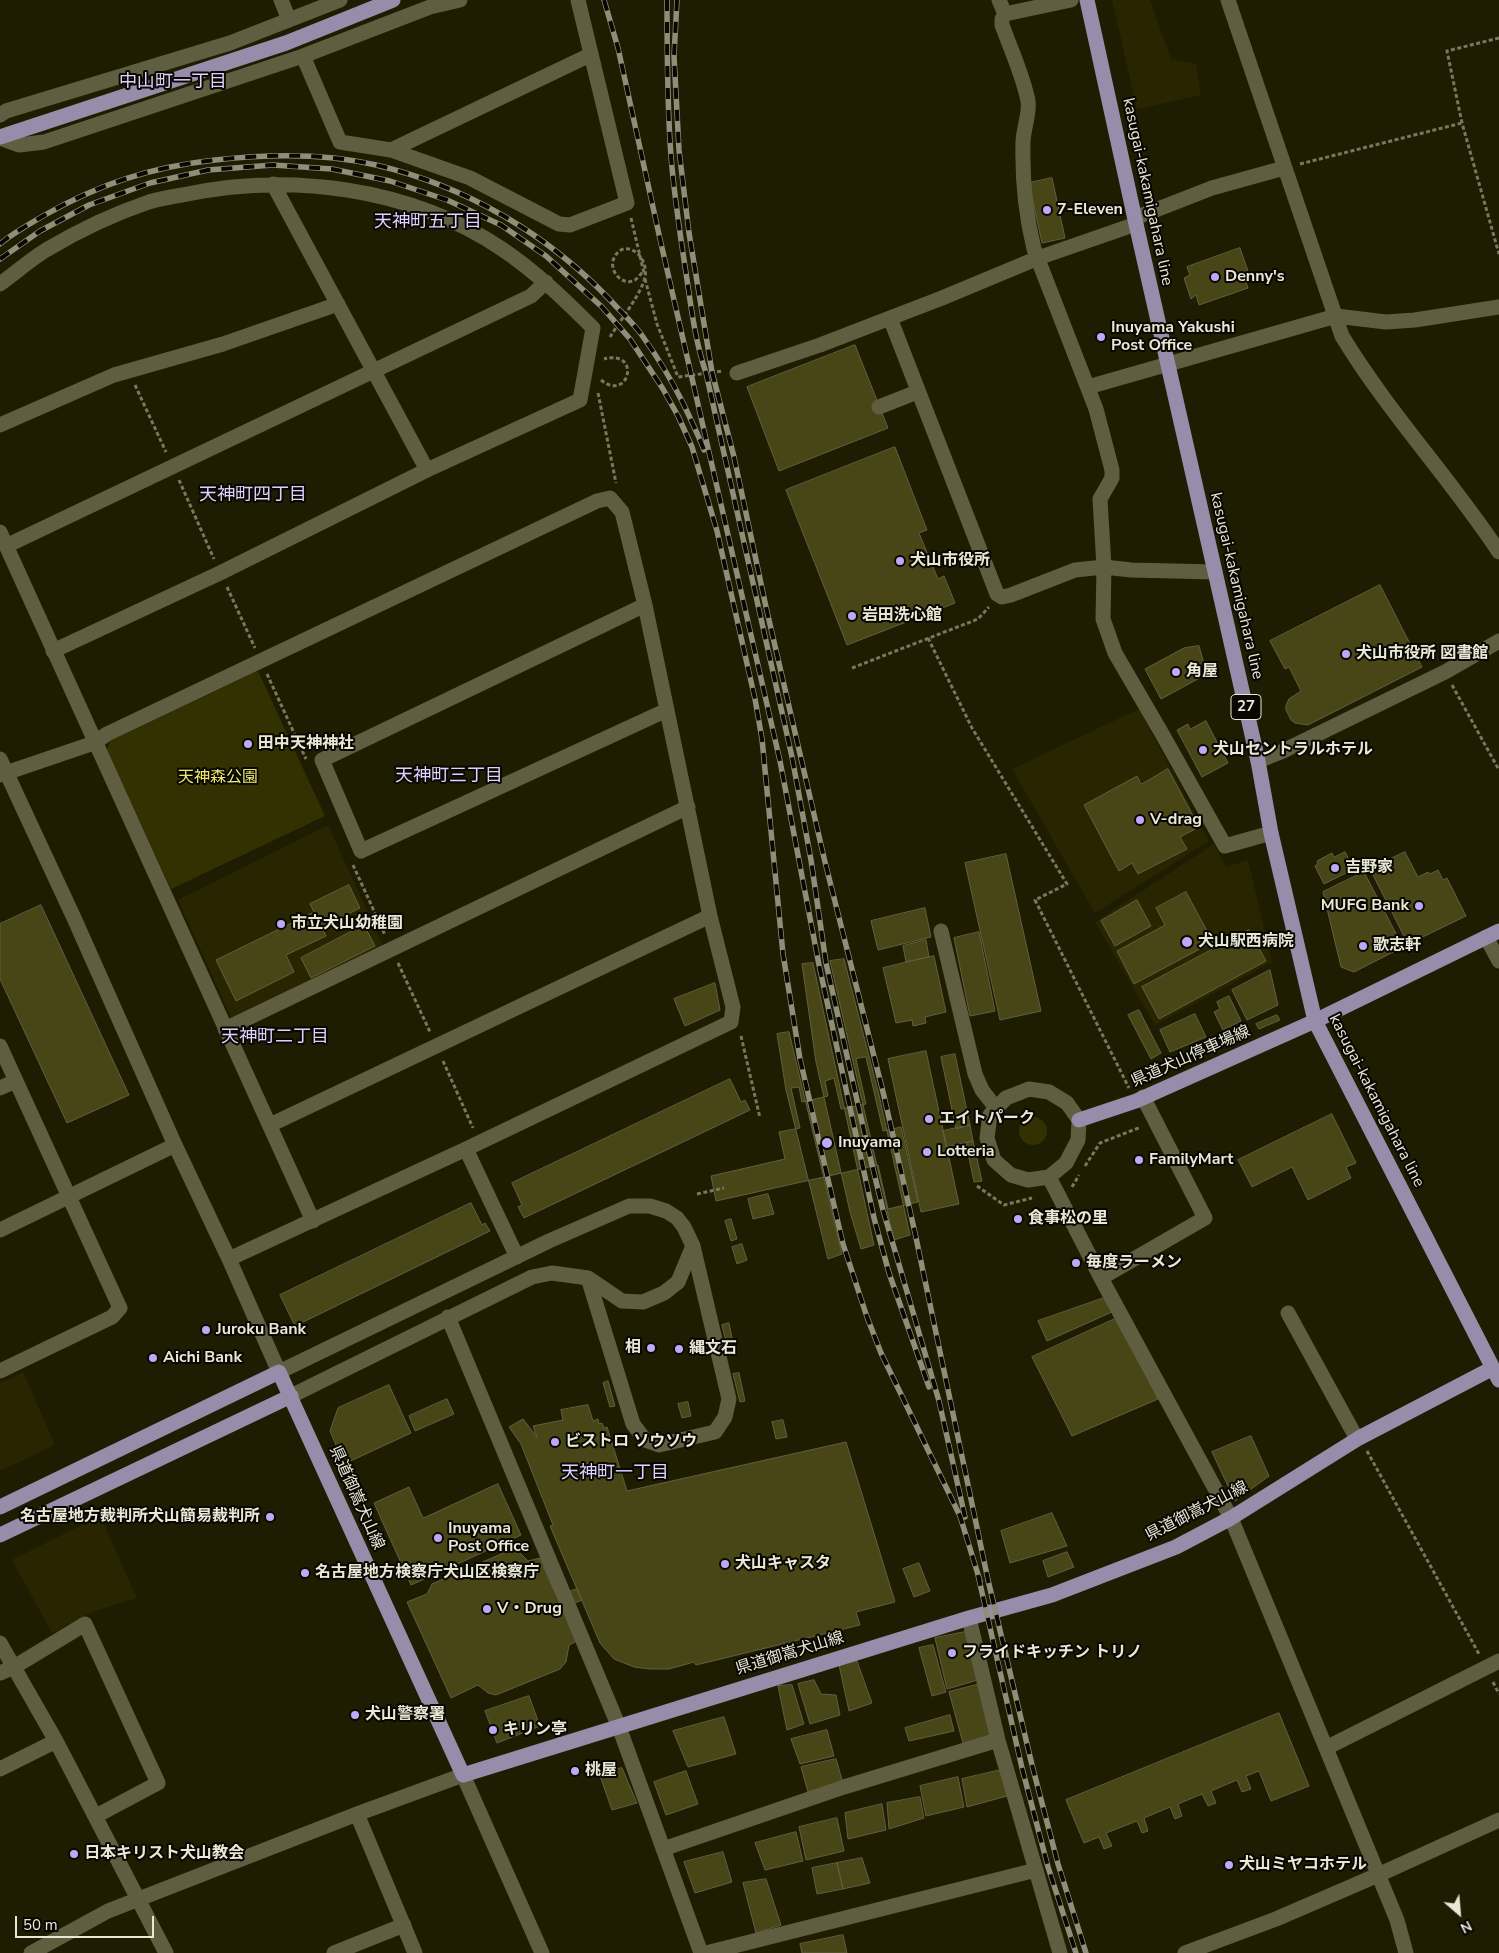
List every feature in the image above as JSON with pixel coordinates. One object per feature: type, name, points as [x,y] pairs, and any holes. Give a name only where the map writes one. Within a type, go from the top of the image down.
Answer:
[{"type":"main road","points":[[0,138],[286,43],[393,0]]},
{"type":"main road","name":"kasugai-kakamigahara line","points":[[1087,0],[1135,221],[1258,761],[1271,833],[1315,1021],[1497,1371]]},
{"type":"main road","name":"県道犬山停車場線","points":[[1079,1120],[1137,1094],[1315,1021],[1493,934]]},
{"type":"main road","name":"県道御嵩犬山線","points":[[279,1372],[463,1775],[700,1700],[1060,1592],[1176,1546],[1231,1518],[1358,1438],[1497,1371]]},
{"type":"main road","points":[[0,1507],[279,1372]]},
{"type":"main road","points":[[0,1535],[291,1396]]},
{"type":"street","points":[[281,0],[289,20]]},
{"type":"street","points":[[0,115],[6,111],[230,43],[340,0]]},
{"type":"street","points":[[0,138],[18,145],[44,142],[303,56],[430,7],[460,0]]},
{"type":"street","points":[[303,56],[340,142],[391,150],[470,178],[559,224],[570,225],[627,203],[578,0]]},
{"type":"street","points":[[1071,0],[1002,7],[1002,25],[1021,75],[1029,103],[1023,140],[1022,189],[1028,225],[1038,258],[1096,409],[1112,470],[1112,478],[1100,498],[1104,566],[1104,619],[1115,654],[1225,846],[1271,833]]},
{"type":"street","points":[[1228,0],[1342,336],[1356,359],[1477,519],[1499,552]]},
{"type":"street","points":[[391,150],[590,55]]},
{"type":"street","points":[[737,372],[820,345],[890,318],[1135,221],[1212,188],[1284,168]]},
{"type":"street","points":[[273,184],[375,370],[427,470]]},
{"type":"street","points":[[0,284],[44,251],[100,221],[150,202],[209,189],[273,184],[344,190],[386,197],[454,222],[501,248],[546,282],[593,328],[580,400],[427,470],[220,573],[53,651]]},
{"type":"street","points":[[313,1220],[94,743],[3,539],[173,468],[531,296],[546,282]]},
{"type":"street","points":[[0,425],[114,375],[223,344],[338,304]]},
{"type":"street","points":[[1088,387],[1336,316],[1386,322],[1415,320],[1499,307]]},
{"type":"street","points":[[890,318],[997,594],[1002,597],[1011,595],[1075,570],[1104,566],[1131,570],[1215,572]]},
{"type":"street","points":[[880,407],[918,392]]},
{"type":"street","points":[[3,774],[94,743],[107,734],[597,501],[610,498],[622,512],[645,605],[710,916],[733,1007],[731,1022],[466,1150],[229,1259]]},
{"type":"street","points":[[645,605],[322,760],[361,851],[667,710]]},
{"type":"street","points":[[1258,761],[1283,751],[1445,672],[1499,641]]},
{"type":"street","points":[[0,759],[3,774],[78,927],[279,1372],[549,1241],[629,1206],[650,1206],[666,1211],[677,1218],[689,1235],[693,1246],[728,1399],[725,1417],[715,1432],[659,1445],[645,1440],[633,1424],[588,1278]]},
{"type":"street","points":[[225,1029],[688,807]]},
{"type":"street","points":[[270,1126],[710,916]]},
{"type":"street","points":[[941,931],[975,1074],[982,1090],[996,1108]]},
{"type":"street","points":[[1493,934],[1499,961]]},
{"type":"street","points":[[0,1046],[120,1308],[112,1317],[0,1371]]},
{"type":"street","points":[[0,1088],[16,1081]]},
{"type":"street","points":[[1029,1089],[1049,1092],[1068,1104],[1079,1120],[1078,1140],[1066,1163],[1049,1177],[1028,1180],[1011,1175],[994,1160],[987,1138],[990,1115],[996,1108],[1006,1098],[1029,1089]]},
{"type":"street","points":[[1101,1278],[1205,1218],[1137,1094]]},
{"type":"street","points":[[0,1230],[175,1145]]},
{"type":"street","points":[[466,1150],[517,1257]]},
{"type":"street","points":[[1049,1177],[1101,1278],[1231,1518],[1397,1920],[1406,1953]]},
{"type":"street","points":[[291,1396],[532,1277],[552,1272],[588,1278],[622,1301],[643,1302],[664,1293],[678,1282],[693,1246]]},
{"type":"street","points":[[1288,1312],[1358,1438]]},
{"type":"street","points":[[448,1317],[619,1727],[701,1953]]},
{"type":"street","points":[[969,1618],[998,1740],[1060,1953]]},
{"type":"street","points":[[0,1673],[14,1667],[85,1624],[158,1782],[96,1816]]},
{"type":"street","points":[[0,1643],[56,1741],[166,1953]]},
{"type":"street","points":[[1326,1748],[1492,1665]]},
{"type":"street","points":[[663,1849],[844,1787],[998,1740]]},
{"type":"street","points":[[0,1769],[56,1741]]},
{"type":"street","points":[[31,1953],[108,1911],[357,1814],[463,1775],[542,1953]]},
{"type":"street","points":[[357,1814],[415,1953]]},
{"type":"street","points":[[1185,1953],[1276,1919],[1499,1820]]},
{"type":"street","points":[[706,1953],[1036,1870]]},
{"type":"street","points":[[334,1953],[404,1925]]},
{"type":"path","points":[[1499,38],[1447,51],[1462,123],[1499,254]]},
{"type":"path","points":[[1284,168],[1462,123]]},
{"type":"path","points":[[627,203],[657,324],[678,377],[731,370],[737,372]]},
{"type":"path","points":[[609,338],[640,290],[645,278],[646,266],[640,254],[632,250],[624,249],[615,255],[612,262],[613,270],[620,278],[627,281],[635,280],[643,271]]},
{"type":"path","points":[[600,358],[602,352]]},
{"type":"path","points":[[596,382],[599,374],[600,380],[607,385],[616,387],[624,382],[628,376],[628,367],[623,360],[615,356],[604,359],[602,367]]},
{"type":"path","points":[[128,371],[261,660]]},
{"type":"path","points":[[598,392],[617,490],[610,498]]},
{"type":"path","points":[[852,668],[978,619],[997,594]]},
{"type":"path","points":[[928,638],[972,728],[1067,884],[1034,900],[1137,1094]]},
{"type":"path","points":[[1445,672],[1499,770]]},
{"type":"path","points":[[731,1022],[738,1026],[760,1118]]},
{"type":"path","points":[[696,1194],[724,1188]]},
{"type":"path","points":[[1358,1438],[1492,1665],[1499,1694]]},
{"type":"shaded area","points":[[1112,0],[1150,0],[1171,59],[1196,64],[1201,95],[1137,109]]},
{"type":"shaded area","name":"V-drag","points":[[1139,709],[1209,841],[1095,913],[1012,769]]},
{"type":"shaded area","name":"市立犬山幼稚園","points":[[328,825],[384,948],[234,1024],[178,900]]},
{"type":"shaded area","name":"犬山駅西病院","points":[[1214,844],[1226,867],[1248,860],[1272,962],[1155,1025],[1095,922]]},
{"type":"shaded area","points":[[23,1372],[55,1445],[0,1471],[0,1383]]},
{"type":"shaded area","points":[[100,1516],[137,1598],[92,1612],[52,1633],[12,1560]]},
{"type":"green space","name":"天神森公園","points":[[258,671],[325,816],[171,889],[107,750],[110,741]]},
{"type":"green space","points":[[1033,1117],[1043,1121],[1047,1131],[1043,1141],[1033,1145],[1023,1141],[1019,1131],[1023,1121]]},
{"type":"building","name":"7-Eleven","points":[[1052,178],[1065,238],[1042,243],[1029,183]]},
{"type":"building","name":"Denny's","points":[[1240,248],[1249,274],[1244,276],[1248,288],[1199,305],[1196,295],[1191,299],[1184,278],[1190,275],[1187,267]]},
{"type":"building","points":[[855,345],[888,428],[779,471],[747,387]]},
{"type":"building","points":[[895,447],[927,530],[919,533],[938,579],[944,576],[955,603],[847,645],[786,490]]},
{"type":"building","name":"犬山市役所 図書館","points":[[1380,585],[1422,667],[1308,725],[1295,723],[1291,720],[1286,710],[1286,705],[1289,699],[1301,691],[1289,667],[1285,669],[1270,641]]},
{"type":"building","points":[[1199,646],[1207,674],[1161,699],[1145,669],[1184,648]]},
{"type":"building","points":[[1206,721],[1228,763],[1202,777],[1177,730],[1188,724],[1190,729]]},
{"type":"building","points":[[1168,769],[1199,827],[1180,837],[1187,849],[1138,874],[1132,863],[1119,871],[1084,805],[1137,776],[1141,784]]},
{"type":"building","name":"吉野家","points":[[1345,852],[1354,869],[1324,884],[1315,866],[1318,864],[1317,861],[1332,853],[1334,857]]},
{"type":"building","points":[[1405,852],[1418,877],[1438,870],[1443,880],[1447,878],[1466,916],[1408,944],[1370,869]]},
{"type":"building","points":[[1006,854],[1041,1011],[1000,1020],[965,863]]},
{"type":"building","points":[[1364,872],[1403,947],[1354,972],[1341,967],[1323,892]]},
{"type":"building","points":[[349,885],[360,908],[322,927],[326,936],[286,955],[294,972],[236,1001],[216,960],[314,912],[310,904]]},
{"type":"building","points":[[1186,892],[1213,942],[1134,984],[1117,951],[1165,925],[1156,908]]},
{"type":"building","points":[[1137,900],[1151,926],[1115,946],[1101,921]]},
{"type":"building","points":[[41,905],[129,1095],[67,1123],[0,979],[0,924]]},
{"type":"building","points":[[925,908],[931,937],[878,950],[871,921]]},
{"type":"building","points":[[364,925],[375,946],[311,978],[301,958]]},
{"type":"building","points":[[1249,930],[1266,961],[1159,1019],[1142,987]]},
{"type":"building","points":[[979,932],[995,1011],[970,1016],[954,938]]},
{"type":"building","points":[[926,940],[929,957],[906,962],[903,946]]},
{"type":"building","points":[[934,956],[946,1012],[925,1017],[926,1023],[913,1026],[912,1020],[896,1023],[883,968]]},
{"type":"building","points":[[844,959],[879,1095],[910,1235],[894,1240],[830,961]]},
{"type":"building","points":[[813,963],[874,1245],[861,1249],[850,1212],[816,1062],[802,964]]},
{"type":"building","points":[[1270,970],[1278,1005],[1247,1020],[1232,990]]},
{"type":"building","points":[[715,983],[720,1010],[685,1026],[674,999]]},
{"type":"building","points":[[1229,996],[1241,1021],[1223,1030],[1214,1012],[1220,1009],[1217,1002]]},
{"type":"building","points":[[1139,1010],[1161,1053],[1151,1059],[1128,1015]]},
{"type":"building","points":[[1195,1014],[1206,1037],[1170,1052],[1160,1030]]},
{"type":"building","points":[[1277,1015],[1280,1020],[1259,1029],[1256,1024]]},
{"type":"building","points":[[789,1032],[842,1254],[828,1259],[786,1090],[777,1034]]},
{"type":"building","points":[[926,1051],[959,1204],[921,1212],[888,1059]]},
{"type":"building","points":[[955,1054],[970,1125],[956,1129],[941,1057]]},
{"type":"building","name":"Inuyama","points":[[866,1057],[883,1131],[901,1127],[918,1202],[888,1209],[878,1165],[716,1201],[711,1176],[785,1159],[779,1132],[800,1128],[791,1088],[799,1087],[802,1102],[828,1096],[825,1081],[834,1078],[841,1109],[866,1104],[856,1059]]},
{"type":"building","points":[[730,1079],[741,1102],[745,1100],[750,1110],[524,1218],[518,1207],[522,1205],[512,1183]]},
{"type":"building","points":[[1332,1114],[1356,1163],[1346,1167],[1351,1178],[1308,1200],[1292,1167],[1252,1187],[1238,1160]]},
{"type":"building","points":[[970,1125],[973,1141],[946,1147],[943,1131]]},
{"type":"building","points":[[973,1141],[982,1181],[974,1182],[966,1143]]},
{"type":"building","points":[[768,1194],[774,1214],[753,1219],[748,1199]]},
{"type":"building","points":[[471,1203],[482,1225],[485,1223],[490,1231],[295,1326],[280,1295]]},
{"type":"building","points":[[731,1219],[737,1239],[731,1241],[725,1221]]},
{"type":"building","points":[[742,1244],[747,1260],[737,1264],[732,1247]]},
{"type":"building","points":[[1104,1298],[1112,1312],[1047,1341],[1038,1321]]},
{"type":"building","points":[[1117,1318],[1158,1399],[1072,1436],[1032,1357]]},
{"type":"building","points":[[729,1323],[735,1353],[729,1355],[722,1325]]},
{"type":"building","points":[[739,1373],[745,1401],[740,1402],[733,1374]]},
{"type":"building","points":[[608,1381],[615,1406],[610,1407],[603,1383]]},
{"type":"building","points":[[389,1385],[411,1433],[344,1464],[330,1431],[338,1408]]},
{"type":"building","points":[[447,1399],[454,1414],[415,1431],[409,1416]]},
{"type":"building","points":[[688,1402],[691,1416],[682,1418],[678,1404]]},
{"type":"building","name":"犬山キャスタ","points":[[588,1405],[593,1421],[598,1419],[599,1424],[602,1423],[604,1428],[607,1427],[627,1491],[846,1442],[895,1602],[856,1612],[860,1625],[696,1665],[694,1662],[669,1669],[650,1669],[634,1667],[614,1659],[600,1643],[550,1526],[553,1525],[521,1444],[509,1427],[523,1419],[537,1437],[533,1426],[563,1420],[561,1410]]},
{"type":"building","points":[[783,1420],[787,1437],[776,1439],[772,1422]]},
{"type":"building","points":[[1251,1436],[1269,1476],[1235,1501],[1212,1452]]},
{"type":"building","points":[[498,1484],[521,1535],[411,1585],[374,1503],[409,1487],[423,1518]]},
{"type":"building","points":[[1052,1513],[1067,1546],[1010,1563],[1001,1531]]},
{"type":"building","points":[[517,1550],[528,1561],[540,1558],[553,1589],[557,1587],[579,1640],[569,1645],[566,1662],[560,1669],[496,1695],[488,1693],[478,1685],[451,1698],[407,1602],[427,1594],[432,1584],[508,1551]]},
{"type":"building","points":[[1067,1552],[1074,1567],[1048,1577],[1043,1561]]},
{"type":"building","points":[[919,1563],[930,1591],[914,1597],[903,1569]]},
{"type":"building","points":[[577,1589],[582,1600],[565,1607],[560,1595]]},
{"type":"building","points":[[965,1632],[978,1680],[947,1689],[935,1638]]},
{"type":"building","points":[[933,1645],[946,1692],[932,1696],[919,1648]]},
{"type":"building","points":[[857,1661],[872,1703],[849,1711],[839,1665]]},
{"type":"building","points":[[814,1680],[821,1694],[836,1695],[840,1715],[810,1724],[798,1684]]},
{"type":"building","points":[[980,1684],[991,1735],[963,1743],[949,1692]]},
{"type":"building","points":[[792,1685],[804,1724],[787,1730],[778,1686]]},
{"type":"building","points":[[529,1696],[540,1726],[497,1743],[485,1711]]},
{"type":"building","points":[[1279,1713],[1309,1786],[1271,1801],[1259,1771],[1246,1776],[1251,1789],[1242,1792],[1237,1780],[1211,1791],[1216,1803],[1208,1806],[1202,1794],[1178,1804],[1182,1816],[1175,1819],[1170,1807],[1144,1818],[1148,1831],[1142,1833],[1137,1821],[1106,1833],[1112,1846],[1104,1849],[1099,1837],[1084,1843],[1066,1800]]},
{"type":"building","points":[[950,1715],[954,1731],[909,1741],[905,1728]]},
{"type":"building","points":[[724,1717],[736,1754],[688,1767],[673,1731]]},
{"type":"building","points":[[827,1730],[834,1756],[800,1764],[791,1739]]},
{"type":"building","points":[[836,1759],[843,1783],[808,1792],[801,1767]]},
{"type":"building","points":[[622,1768],[637,1803],[612,1810],[599,1773]]},
{"type":"building","points":[[1001,1770],[1007,1796],[967,1807],[962,1779]]},
{"type":"building","points":[[686,1771],[698,1804],[666,1815],[654,1782]]},
{"type":"building","points":[[958,1777],[964,1807],[926,1816],[920,1786]]},
{"type":"building","points":[[920,1797],[924,1818],[889,1829],[887,1803]]},
{"type":"building","points":[[882,1804],[886,1830],[848,1839],[845,1813]]},
{"type":"building","points":[[837,1818],[844,1851],[806,1860],[799,1827]]},
{"type":"building","points":[[796,1832],[803,1861],[765,1870],[755,1843]]},
{"type":"building","points":[[723,1852],[732,1882],[695,1893],[684,1862]]},
{"type":"building","points":[[862,1858],[870,1883],[843,1889],[837,1863]]},
{"type":"building","points":[[837,1863],[843,1889],[817,1894],[812,1868]]},
{"type":"building","points":[[766,1879],[781,1925],[756,1933],[743,1883]]},
{"type":"building","points":[[843,1935],[847,1953],[802,1953],[800,1944]]},
{"type":"railway","points":[[604,0],[618,48],[780,761],[819,965],[874,1218],[889,1273],[929,1387]]},
{"type":"railway","points":[[667,0],[668,98],[672,171],[696,336],[706,373],[792,757],[811,860],[826,963],[866,1140],[883,1210],[939,1401],[965,1517]]},
{"type":"railway","points":[[677,0],[674,56],[679,150],[689,233],[712,372],[734,457],[766,607],[825,862],[884,1096],[915,1233],[988,1580],[1032,1765],[1058,1864],[1086,1953]]},
{"type":"railway","points":[[0,244],[43,216],[105,186],[147,172],[192,163],[256,157],[337,158],[376,165],[409,174],[474,200],[504,216],[561,255],[587,278],[634,326],[653,351],[669,376],[704,450]]},
{"type":"railway","points":[[0,259],[40,231],[89,205],[150,183],[208,170],[273,165],[332,169],[390,181],[447,200],[501,225],[546,256],[602,307],[630,339],[663,389],[678,416],[692,447],[717,531],[755,699],[762,739],[783,954],[800,1059],[843,1244],[881,1353],[960,1516],[980,1581]]},
{"type":"railway","points":[[978,1575],[1022,1768],[1048,1867],[1076,1953]]},
{"type":"place","name":"7-Eleven","points":[[1047,210]]},
{"type":"place","name":"Denny's","points":[[1215,277]]},
{"type":"place","name":"Inuyama Yakushi Post Office","points":[[1101,337]]},
{"type":"place","name":"犬山市役所","points":[[900,561]]},
{"type":"place","name":"岩田洗心館","points":[[852,616]]},
{"type":"place","name":"犬山市役所 図書館","points":[[1346,654]]},
{"type":"place","name":"角屋","points":[[1176,672]]},
{"type":"place","name":"田中天神神社","points":[[248,744]]},
{"type":"place","name":"犬山セントラルホテル","points":[[1203,750]]},
{"type":"place","name":"V-drag","points":[[1140,820]]},
{"type":"place","name":"吉野家","points":[[1335,868]]},
{"type":"place","name":"MUFG Bank","points":[[1419,906]]},
{"type":"place","name":"市立犬山幼稚園","points":[[281,924]]},
{"type":"place","name":"犬山駅西病院","points":[[1187,942]]},
{"type":"place","name":"歌志軒","points":[[1363,946]]},
{"type":"place","name":"エイトパーク","points":[[929,1119]]},
{"type":"place","name":"Inuyama","points":[[827,1143]]},
{"type":"place","name":"Lotteria","points":[[927,1152]]},
{"type":"place","name":"FamilyMart","points":[[1139,1160]]},
{"type":"place","name":"食事松の里","points":[[1018,1219]]},
{"type":"place","name":"毎度ラーメン","points":[[1076,1263]]},
{"type":"place","name":"Juroku Bank","points":[[206,1330]]},
{"type":"place","name":"相","points":[[651,1348]]},
{"type":"place","name":"縄文石","points":[[679,1349]]},
{"type":"place","name":"Aichi Bank","points":[[153,1358]]},
{"type":"place","name":"ビストロ ソウソウ","points":[[555,1442]]},
{"type":"place","name":"名古屋地方裁判所犬山簡易裁判所","points":[[270,1517]]},
{"type":"place","name":"Inuyama Post Office","points":[[438,1538]]},
{"type":"place","name":"犬山キャスタ","points":[[725,1564]]},
{"type":"place","name":"名古屋地方検察庁犬山区検察庁","points":[[305,1573]]},
{"type":"place","name":"V・Drug","points":[[487,1609]]},
{"type":"place","name":"フライドキッチン トリノ","points":[[952,1653]]},
{"type":"place","name":"犬山警察署","points":[[355,1715]]},
{"type":"place","name":"キリン亭","points":[[493,1730]]},
{"type":"place","name":"桃屋","points":[[575,1771]]},
{"type":"place","name":"日本キリスト犬山教会","points":[[74,1854]]},
{"type":"place","name":"犬山ミヤコホテル","points":[[1229,1865]]},
{"type":"district","name":"中山町一丁目","points":[[173,83]]},
{"type":"district","name":"天神町五丁目","points":[[428,223]]},
{"type":"district","name":"天神町四丁目","points":[[253,496]]},
{"type":"district","name":"天神町三丁目","points":[[449,777]]},
{"type":"district","name":"天神町二丁目","points":[[275,1038]]},
{"type":"district","name":"天神町一丁目","points":[[615,1474]]}]
